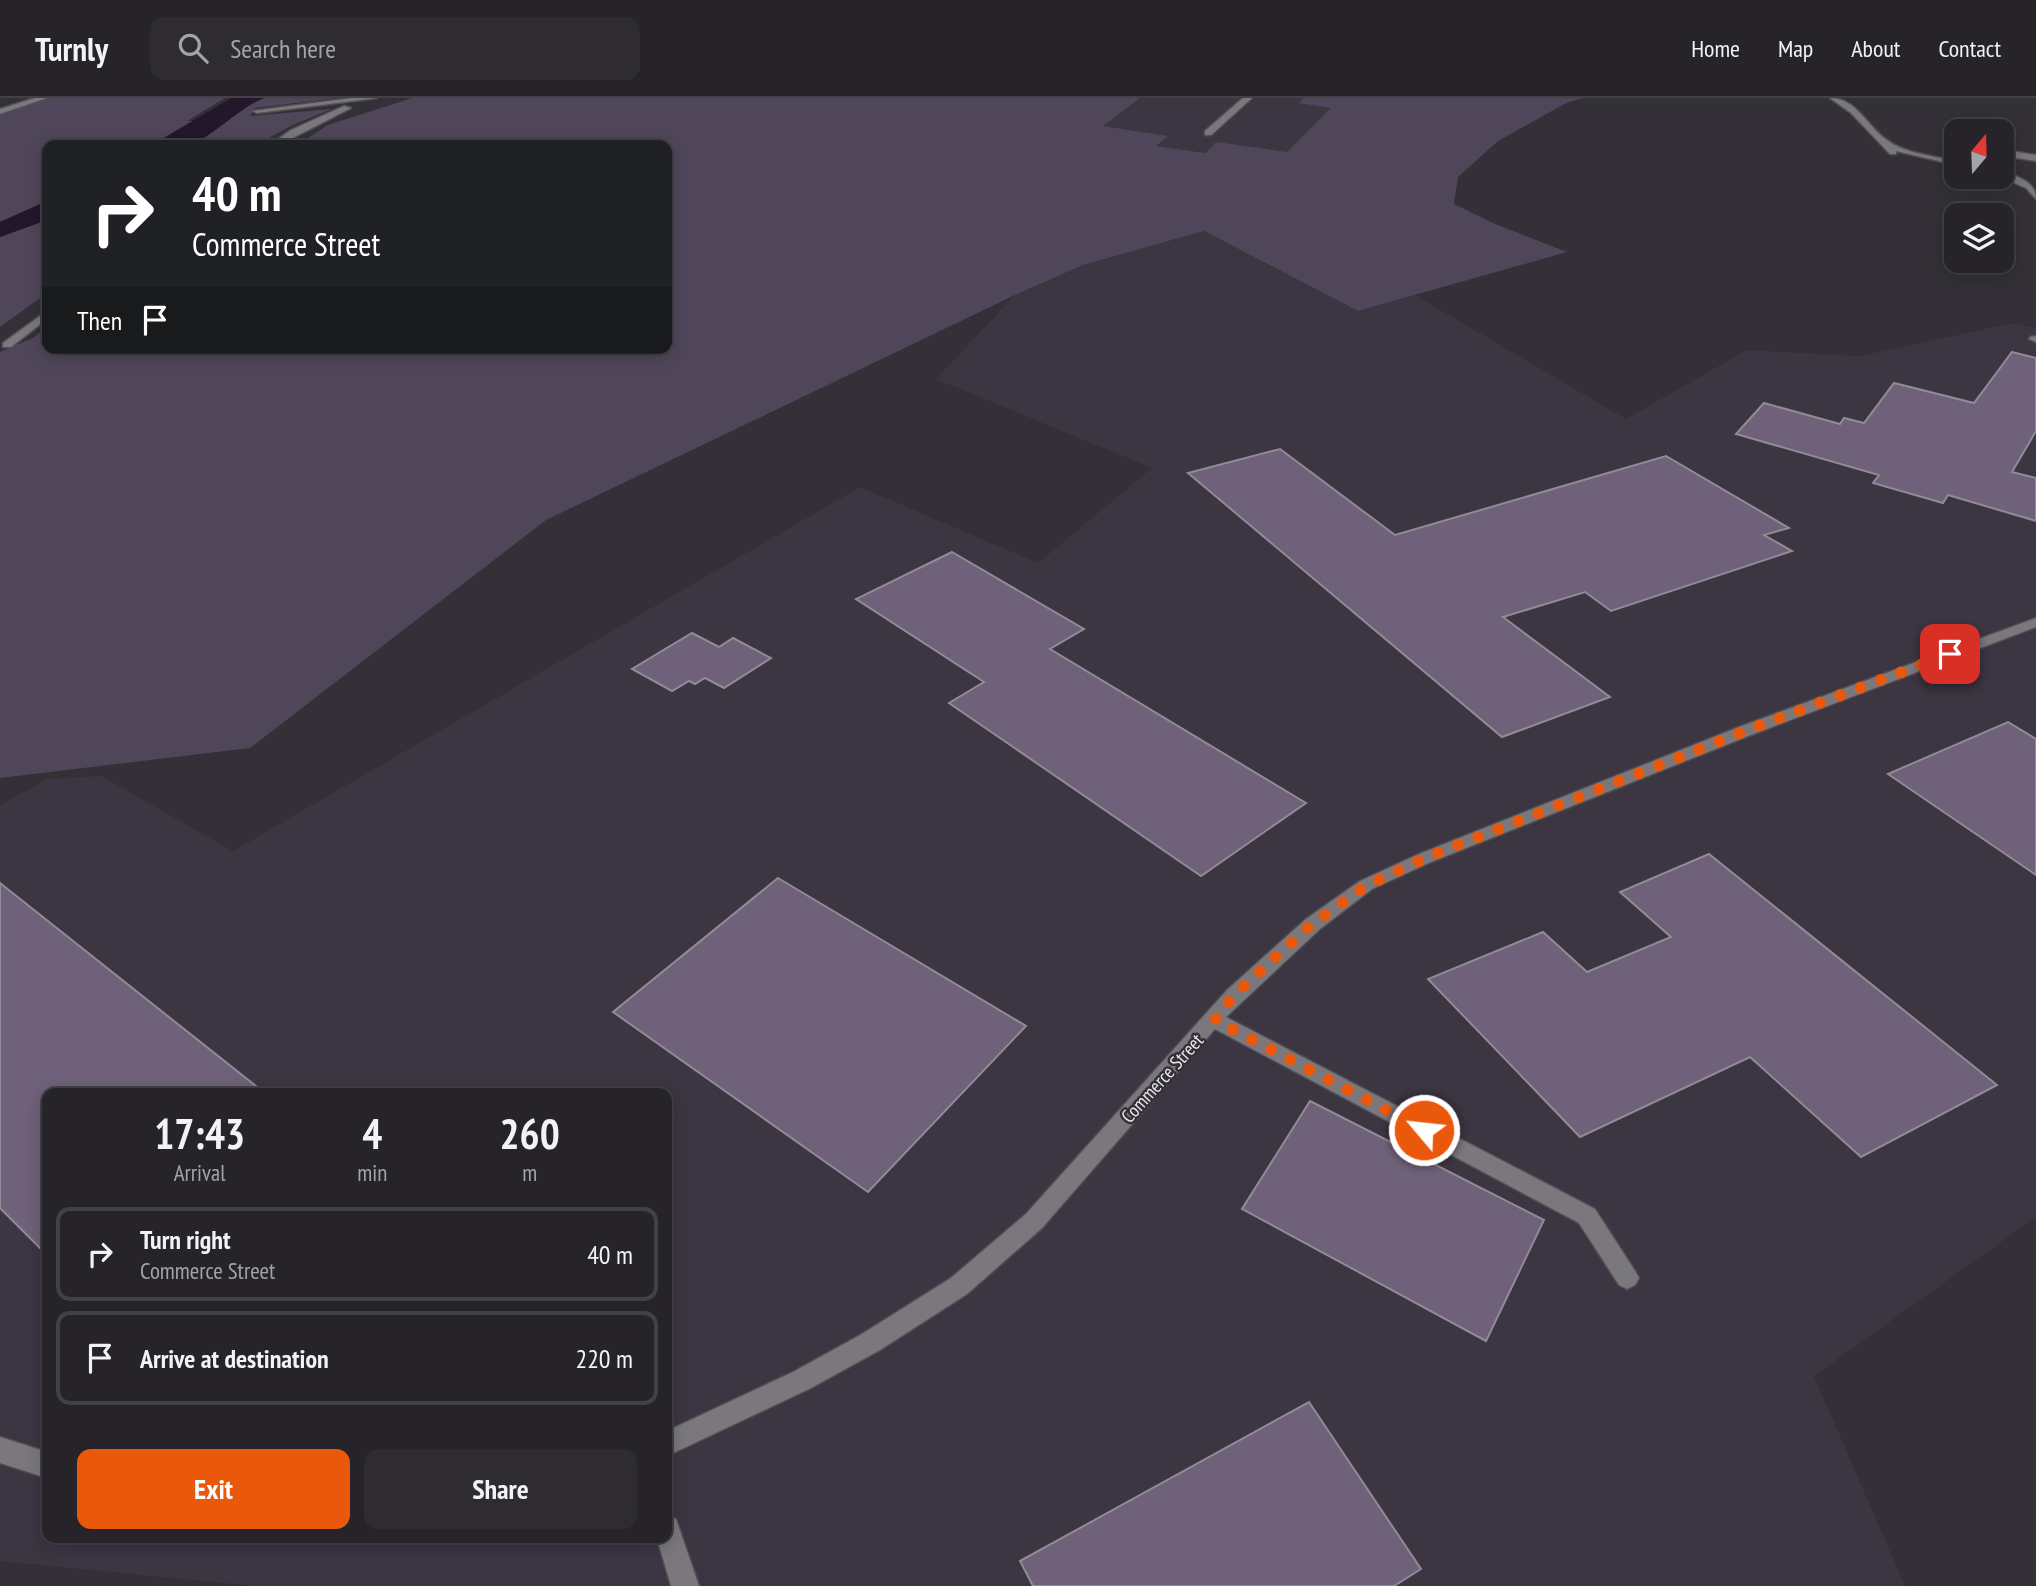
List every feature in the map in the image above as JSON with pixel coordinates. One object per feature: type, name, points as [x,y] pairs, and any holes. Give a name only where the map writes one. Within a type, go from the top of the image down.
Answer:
[{"type":"street","points":[[0,112],[43,98]]},
{"type":"street","points":[[257,111],[373,98]]},
{"type":"street","points":[[1208,133],[1248,98]]},
{"type":"street","points":[[1834,98],[1854,111],[1893,152]]},
{"type":"street","points":[[282,140],[362,100]]},
{"type":"street","points":[[1881,142],[1906,152],[1944,160]]},
{"type":"street","points":[[2014,156],[2036,158]]},
{"type":"street","points":[[2018,180],[2030,175]]},
{"type":"street","points":[[2014,178],[2029,186],[2036,196]]},
{"type":"street","points":[[7,345],[42,318]]},
{"type":"street","name":"Commerce Street","points":[[672,1442],[802,1380],[871,1342],[959,1286],[1034,1221],[1215,1020],[1234,995],[1312,924],[1366,886],[1425,858],[1745,731],[2036,622]]},
{"type":"street","points":[[1215,1020],[1587,1216],[1628,1278]]},
{"type":"street","points":[[0,1450],[42,1463]]},
{"type":"street","points":[[672,1543],[685,1586]]},
{"type":"shaded area","points":[[47,98],[225,98],[187,121],[194,121],[161,140],[42,140],[42,203],[0,222],[0,113]]},
{"type":"shaded area","points":[[231,98],[264,98],[200,140],[160,140]]},
{"type":"shaded area","points":[[264,98],[337,98],[255,108],[250,116],[332,109],[265,140],[197,140]]},
{"type":"shaded area","points":[[412,98],[1140,98],[1103,126],[1168,136],[1156,146],[1205,153],[1217,142],[1287,152],[1331,108],[1298,103],[1304,98],[1583,98],[1566,103],[1498,141],[1458,177],[1454,204],[1493,223],[1567,252],[1358,311],[1204,231],[1083,265],[546,520],[250,748],[0,778],[0,352],[33,338],[42,331],[42,354],[672,354],[672,140],[305,140],[328,125]]},
{"type":"shaded area","points":[[1140,98],[1304,98],[1299,102],[1332,108],[1287,152],[1217,142],[1205,153],[1156,146],[1167,136],[1102,126]]},
{"type":"shaded area","points":[[42,203],[42,222],[0,237],[0,222]]},
{"type":"shaded area","points":[[42,222],[42,297],[0,327],[0,237]]},
{"type":"shaded area","points":[[1204,231],[1358,311],[1415,295],[1626,419],[1747,350],[1860,356],[2013,323],[2036,328],[2036,1217],[1814,1376],[1905,1586],[253,1586],[0,1561],[0,805],[47,779],[101,776],[233,851],[860,487],[1038,563],[1152,468],[936,379],[1015,295],[1083,265]]},
{"type":"building","points":[[2012,352],[2036,358],[2036,431],[2012,472],[2036,478],[2036,521],[1948,495],[1943,503],[1873,483],[1879,475],[1736,434],[1764,403],[1840,424],[1844,418],[1864,423],[1894,383],[1974,403]]},
{"type":"building","points":[[1280,449],[1395,535],[1666,456],[1789,528],[1764,535],[1792,551],[1611,611],[1585,592],[1503,617],[1610,697],[1502,737],[1188,473]]},
{"type":"building","points":[[952,552],[1084,629],[1050,649],[1306,803],[1201,876],[949,703],[984,682],[856,599]]},
{"type":"building","points":[[692,633],[719,647],[733,638],[771,658],[724,688],[705,678],[695,684],[689,681],[672,691],[632,669]]},
{"type":"building","points":[[2008,722],[2036,739],[2036,875],[1888,774]]},
{"type":"building","points":[[1709,854],[1997,1085],[1861,1157],[1750,1057],[1580,1137],[1428,979],[1543,932],[1587,972],[1671,937],[1620,892]]},
{"type":"building","points":[[778,878],[1026,1026],[868,1192],[613,1012]]},
{"type":"building","points":[[0,883],[258,1088],[42,1088],[42,1250],[0,1208]]},
{"type":"building","points":[[1310,1101],[1544,1220],[1486,1341],[1242,1209]]},
{"type":"building","points":[[1309,1402],[1421,1569],[1394,1586],[1033,1586],[1020,1561]]},
{"type":"route","points":[[1424,1130],[1215,1020],[1234,995],[1312,924],[1366,886],[1425,858],[1745,731],[1950,654]]}]
